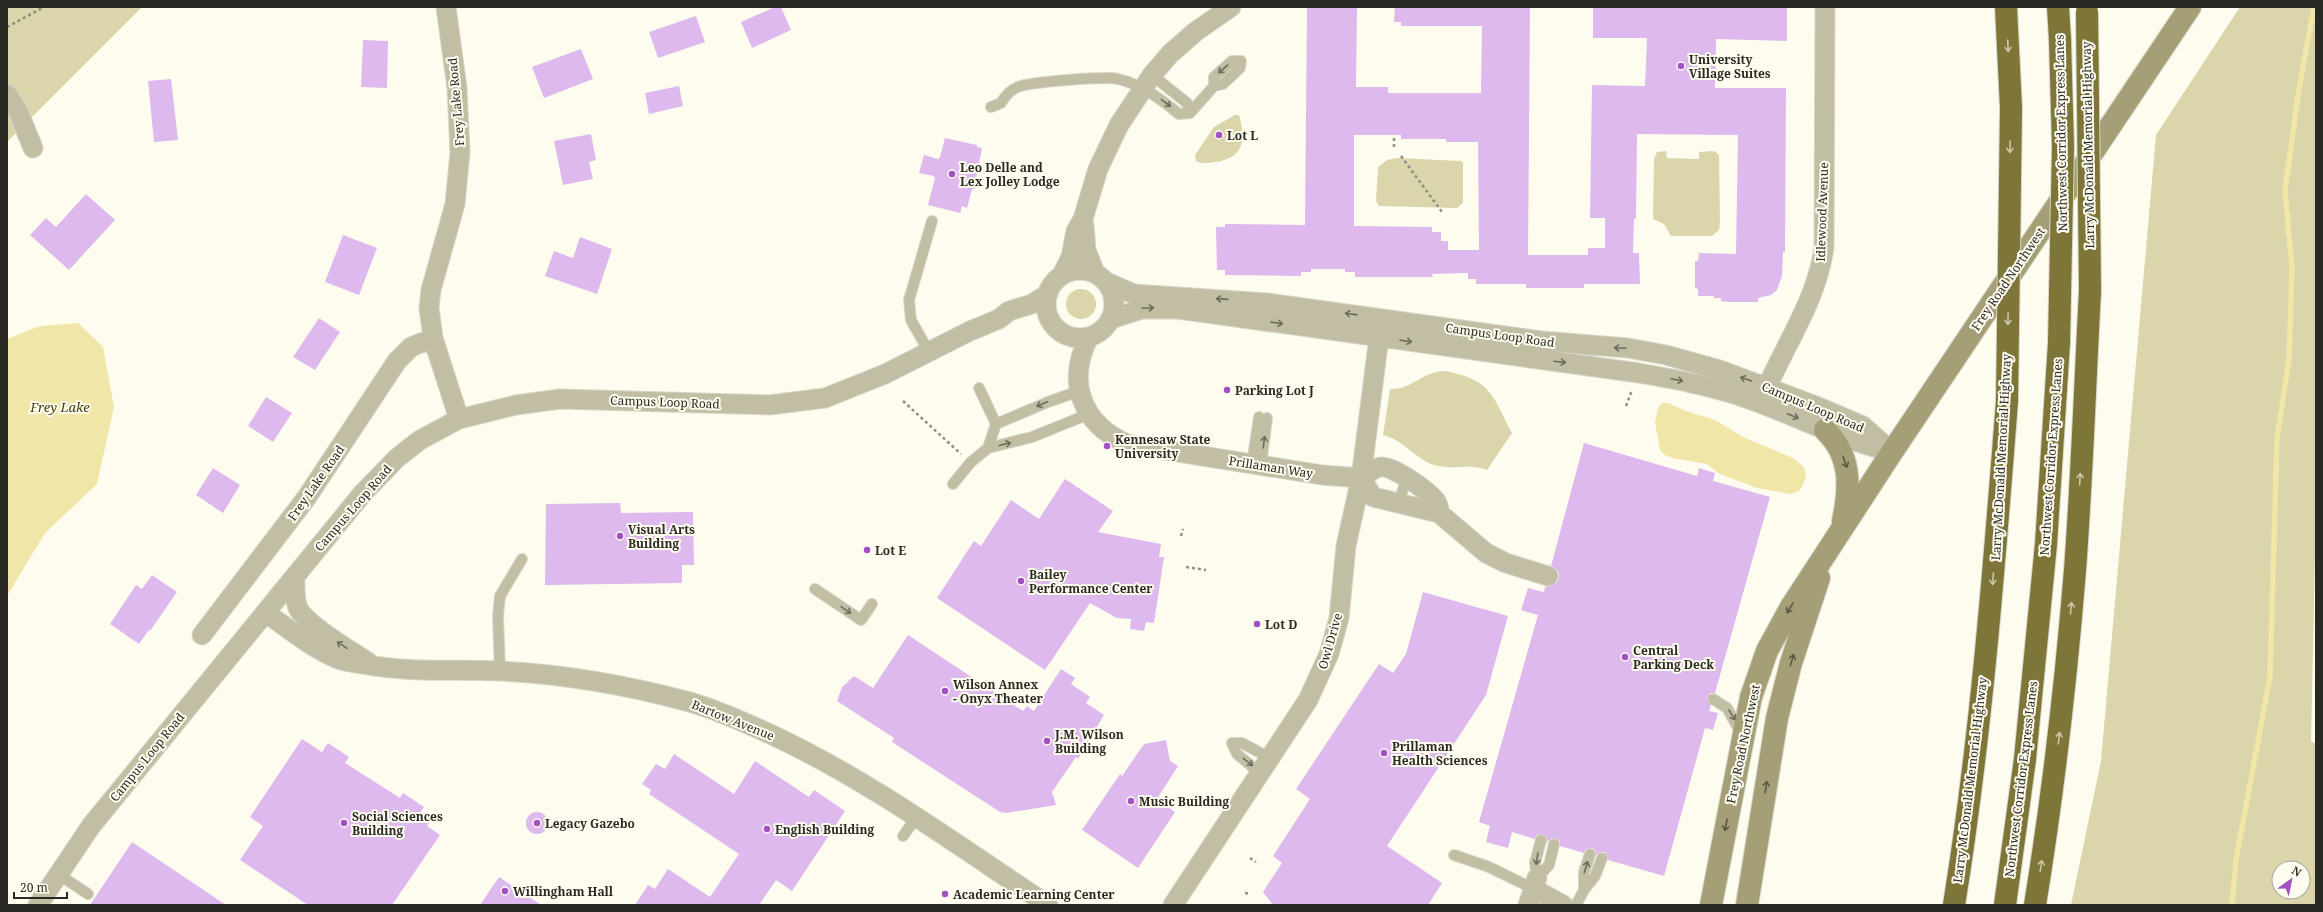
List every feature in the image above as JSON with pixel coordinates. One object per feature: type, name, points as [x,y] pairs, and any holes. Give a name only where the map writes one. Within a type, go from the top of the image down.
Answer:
[{"type":"highway","name":"Larry McDonald Memorial Highway","points":[[1954,905],[1977,738],[1990,614],[2007,401],[2011,108],[2006,7]]},
{"type":"highway","name":"Northwest Corridor Express Lanes","points":[[2005,905],[2025,759],[2046,544],[2059,343],[2063,154],[2058,7]]},
{"type":"highway","name":"Larry McDonald Memorial Highway","points":[[2035,905],[2050,812],[2075,568],[2090,291],[2087,9]]},
{"type":"main road","name":"Frey Road Northwest","points":[[1711,905],[1743,737],[1752,697],[1767,651],[1791,607],[1892,452],[2190,7]]},
{"type":"main road","points":[[1825,430],[1840,449],[1848,473],[1847,499],[1841,531]]},
{"type":"main road","name":"Frey Road Northwest","points":[[1748,905],[1777,718],[1791,663],[1828,552]]},
{"type":"street","name":"Frey Lake Road","points":[[446,7],[457,88],[460,152],[455,204],[432,290],[429,308],[433,338],[459,419]]},
{"type":"street","points":[[1083,220],[1086,250],[1100,278],[1114,298],[1111,319],[1106,327],[1090,337],[1077,338],[1059,329],[1046,309],[1048,294],[1051,287],[1062,275],[1070,261],[1076,231],[1083,220],[1098,169],[1108,145],[1147,82],[1182,43],[1231,7]]},
{"type":"street","name":"Idlewood Avenue","points":[[1764,395],[1806,311],[1822,263],[1824,248],[1826,7]]},
{"type":"street","points":[[7,94],[18,111],[33,148]]},
{"type":"street","points":[[1062,275],[1078,270],[1100,278]]},
{"type":"street","name":"Campus Loop Road","points":[[1100,278],[1134,294],[1267,303],[1542,341],[1647,351],[1720,370],[1825,430],[1854,443],[1892,452]]},
{"type":"street","name":"Campus Loop Road","points":[[38,905],[96,819],[376,478],[397,458],[420,440],[459,419],[516,405],[560,399],[744,405],[801,403],[825,398],[854,388],[999,319],[1009,311],[1032,304],[1048,294]]},
{"type":"street","name":"Campus Loop Road","points":[[1111,319],[1142,308],[1178,309],[1645,374],[1706,386],[1764,395],[1863,426],[1892,452]]},
{"type":"street","name":"Campus Loop Road","points":[[999,319],[1011,321],[1034,318],[1059,329]]},
{"type":"street","points":[[1379,337],[1384,326],[1390,320]]},
{"type":"street","name":"Prillaman Way","points":[[1059,329],[1089,414],[1110,435],[1127,444],[1322,475],[1361,478]]},
{"type":"street","points":[[1078,384],[1085,346],[1090,337]]},
{"type":"street","name":"Owl Drive","points":[[1173,905],[1308,700],[1329,654],[1339,618],[1346,546],[1361,478],[1379,337]]},
{"type":"street","name":"Frey Lake Road","points":[[202,635],[307,497],[397,361],[411,347],[433,338]]},
{"type":"street","points":[[1439,513],[1437,502],[1406,477],[1380,467],[1361,478],[1373,497],[1399,502],[1439,513],[1486,553],[1506,563],[1548,576]]},
{"type":"street","name":"Bartow Avenue","points":[[295,577],[295,592],[299,608],[308,620],[374,667]]},
{"type":"street","name":"Bartow Avenue","points":[[266,613],[319,649],[340,660],[390,669],[500,671],[569,677],[632,688],[689,702],[750,725],[810,753],[855,778],[1048,905]]},
{"type":"street","points":[[1533,890],[1562,905]]},
{"type":"lane","points":[[1147,82],[1163,101],[1179,114],[1190,113],[1214,86],[1214,77],[1232,61],[1241,61]]},
{"type":"lane","points":[[991,107],[1001,104],[1006,95],[1018,87],[1040,82],[1118,79],[1147,82],[1187,103],[1190,113]]},
{"type":"lane","points":[[929,352],[911,320],[909,300],[932,221]]},
{"type":"lane","points":[[996,424],[1048,402],[1078,384]]},
{"type":"lane","points":[[979,388],[996,424],[988,448]]},
{"type":"lane","points":[[953,484],[971,462],[988,448],[1032,437],[1089,414]]},
{"type":"lane","points":[[1256,464],[1263,418]]},
{"type":"lane","points":[[1399,502],[1406,477]]},
{"type":"lane","points":[[500,671],[498,616],[500,596],[522,559]]},
{"type":"lane","points":[[815,589],[861,620],[872,604]]},
{"type":"lane","points":[[1713,699],[1727,708],[1743,737]]},
{"type":"lane","points":[[1228,740],[1242,743],[1265,765],[1237,754],[1228,740]]},
{"type":"lane","points":[[903,836],[916,818]]},
{"type":"lane","points":[[1533,890],[1540,840]]},
{"type":"lane","points":[[1533,890],[1549,865],[1554,844]]},
{"type":"lane","points":[[1584,890],[1584,872],[1590,854]]},
{"type":"lane","points":[[1454,855],[1489,867],[1533,890]]},
{"type":"lane","points":[[1576,905],[1584,890],[1595,876],[1602,858]]},
{"type":"lane","points":[[58,874],[88,894]]},
{"type":"path","points":[[7,27],[44,7]]},
{"type":"path","points":[[1394,138],[1394,147]]},
{"type":"path","points":[[1401,156],[1442,212]]},
{"type":"path","points":[[1626,406],[1633,387]]},
{"type":"path","points":[[903,400],[951,447],[971,462]]},
{"type":"path","points":[[1181,536],[1183,529]]},
{"type":"path","points":[[1186,567],[1206,570]]},
{"type":"path","points":[[1250,858],[1256,862]]},
{"type":"path","points":[[1245,893],[1250,894]]},
{"type":"shaded area","points":[[7,7],[142,7],[7,142]]},
{"type":"shaded area","points":[[2240,7],[2316,7],[2316,509],[2311,741],[2316,744],[2316,905],[2071,905],[2101,761],[2156,135]]},
{"type":"shaded area","points":[[1235,115],[1239,115],[1242,132],[1242,140],[1237,152],[1225,160],[1207,163],[1196,161],[1195,155],[1214,127]]},
{"type":"shaded area","points":[[1666,151],[1667,158],[1699,159],[1699,152],[1714,151],[1719,155],[1720,223],[1719,230],[1712,236],[1671,236],[1664,224],[1653,219],[1654,159],[1657,152]]},
{"type":"shaded area","points":[[1396,158],[1461,161],[1463,163],[1463,203],[1457,208],[1379,206],[1376,201],[1378,167],[1387,160]]},
{"type":"shaded area","points":[[1081,289],[1091,294],[1096,304],[1091,314],[1081,319],[1071,314],[1066,304],[1071,294]]},
{"type":"shaded area","points":[[1445,371],[1472,379],[1489,391],[1512,433],[1487,470],[1473,467],[1445,467],[1431,464],[1402,444],[1383,435],[1390,389],[1405,387],[1429,374]]},
{"type":"water","name":"Frey Lake","points":[[78,323],[103,347],[114,407],[97,484],[45,533],[7,596],[7,339],[40,326]]},
{"type":"water","points":[[1662,403],[1668,403],[1686,411],[1715,420],[1743,437],[1793,458],[1804,467],[1806,476],[1803,485],[1799,491],[1791,494],[1757,488],[1720,474],[1707,464],[1672,458],[1665,455],[1660,450],[1655,422],[1658,408]]},
{"type":"building","points":[[775,7],[781,7],[791,30],[752,48],[741,22]]},
{"type":"building","points":[[1307,7],[1357,7],[1356,87],[1388,87],[1388,93],[1481,93],[1482,26],[1401,26],[1401,22],[1394,22],[1395,7],[1530,7],[1528,255],[1588,255],[1588,248],[1605,248],[1605,218],[1590,218],[1592,85],[1645,86],[1647,38],[1593,38],[1593,7],[1787,7],[1787,41],[1716,39],[1715,88],[1786,88],[1785,252],[1783,252],[1782,276],[1777,290],[1771,295],[1758,298],[1758,302],[1729,302],[1721,301],[1721,298],[1714,298],[1714,296],[1698,296],[1698,289],[1695,288],[1695,261],[1698,261],[1699,253],[1736,254],[1738,135],[1637,134],[1636,219],[1634,218],[1633,253],[1639,253],[1640,284],[1584,284],[1584,288],[1526,288],[1526,284],[1476,284],[1476,279],[1468,279],[1468,273],[1432,274],[1433,277],[1355,277],[1355,272],[1345,272],[1345,269],[1311,269],[1311,272],[1301,272],[1301,276],[1225,275],[1225,270],[1217,270],[1216,227],[1225,227],[1225,224],[1305,225]],"holes":[[[1354,135],[1401,135],[1401,139],[1446,139],[1446,142],[1478,142],[1479,250],[1448,250],[1448,241],[1441,241],[1441,232],[1432,232],[1432,227],[1354,226]]]},
{"type":"building","points":[[696,16],[705,42],[658,58],[649,32]]},
{"type":"building","points":[[363,40],[388,41],[387,88],[361,87]]},
{"type":"building","points":[[581,49],[593,79],[544,98],[532,67]]},
{"type":"building","points":[[171,79],[178,140],[154,142],[148,81]]},
{"type":"building","points":[[679,86],[683,106],[649,114],[645,93]]},
{"type":"building","points":[[591,134],[596,160],[589,162],[593,179],[563,185],[554,141]]},
{"type":"building","name":"Leo Delle and Lex Jolley Lodge","points":[[945,138],[977,145],[977,147],[982,148],[974,189],[972,189],[967,208],[962,206],[960,213],[928,205],[935,178],[934,176],[919,173],[924,155],[938,159],[940,157]]},
{"type":"building","points":[[86,194],[115,220],[69,270],[30,235],[46,218],[56,227]]},
{"type":"building","points":[[343,235],[377,248],[359,295],[325,282]]},
{"type":"building","points":[[580,237],[612,249],[597,294],[545,276],[554,251],[573,258]]},
{"type":"building","points":[[319,318],[340,332],[315,370],[293,357]]},
{"type":"building","points":[[266,397],[292,413],[273,442],[248,426]]},
{"type":"building","name":"Central Parking Deck","points":[[1584,443],[1697,476],[1699,468],[1715,473],[1713,481],[1770,497],[1715,693],[1710,693],[1707,698],[1711,705],[1709,711],[1718,713],[1713,730],[1705,728],[1664,876],[1608,860],[1605,852],[1601,852],[1596,855],[1595,850],[1592,848],[1586,849],[1584,853],[1560,846],[1560,842],[1556,838],[1552,838],[1547,842],[1547,838],[1542,834],[1537,835],[1535,839],[1512,832],[1508,848],[1486,842],[1490,826],[1479,822],[1538,615],[1521,610],[1528,588],[1544,592],[1545,587],[1555,584],[1558,580],[1559,573],[1551,566]]},
{"type":"building","points":[[213,468],[240,485],[223,513],[196,495]]},
{"type":"building","name":"Bailey Performance Center","points":[[1065,479],[1113,511],[1098,532],[1161,544],[1159,557],[1164,557],[1154,623],[1146,622],[1144,631],[1130,629],[1131,619],[1117,618],[1090,603],[1045,670],[937,598],[974,541],[981,546],[1011,500],[1039,519]]},
{"type":"building","name":"Visual Arts Building","points":[[620,503],[621,513],[693,512],[694,565],[682,565],[682,583],[545,585],[546,504]]},
{"type":"building","points":[[152,575],[177,592],[150,631],[149,630],[139,644],[110,624],[136,585],[142,589]]},
{"type":"building","name":"Prillaman Health Sciences","points":[[1423,592],[1508,616],[1486,695],[1387,846],[1442,883],[1428,905],[1273,905],[1263,892],[1282,863],[1273,856],[1310,799],[1296,789],[1379,664],[1393,673],[1406,654]]},
{"type":"building","name":"J.M. Wilson Building","points":[[908,635],[1023,711],[1027,706],[1034,711],[1061,669],[1075,678],[1071,684],[1090,697],[1086,703],[1104,715],[1078,759],[1076,757],[1052,792],[1056,805],[1006,813],[1000,812],[892,742],[894,738],[837,701],[842,687],[854,676],[873,688]]},
{"type":"building","name":"Social Sciences Building","points":[[302,739],[322,752],[328,743],[349,757],[345,763],[400,798],[403,793],[424,807],[420,813],[431,820],[427,826],[440,835],[392,905],[308,905],[240,860],[263,826],[250,817]]},
{"type":"building","name":"Music Building","points":[[1166,740],[1170,761],[1178,766],[1157,799],[1175,812],[1138,868],[1082,830],[1120,774],[1122,776],[1144,744]]},
{"type":"building","name":"English Building","points":[[674,754],[734,794],[755,761],[809,797],[814,790],[845,811],[792,891],[776,880],[759,905],[635,905],[648,885],[655,889],[668,869],[710,897],[739,854],[649,794],[651,790],[642,784],[656,764],[665,769]]},
{"type":"building","name":"Legacy Gazebo","points":[[533,812],[541,812],[548,819],[548,827],[541,834],[533,834],[526,827],[526,819]]},
{"type":"building","points":[[132,842],[226,905],[90,905]]},
{"type":"building","name":"Willingham Hall","points":[[499,877],[541,905],[480,905]]},
{"type":"waterway","points":[[2232,905],[2236,860],[2270,677],[2277,438],[2289,360],[2292,269],[2285,190],[2299,89],[2314,7]]},
{"type":"place","name":"University Village Suites","points":[[1681,66]]},
{"type":"place","name":"Lot L","points":[[1219,135]]},
{"type":"place","name":"Leo Delle and Lex Jolley Lodge","points":[[952,174]]},
{"type":"place","name":"Parking Lot J","points":[[1227,390]]},
{"type":"place","name":"Kennesaw State University","points":[[1107,446]]},
{"type":"place","name":"Visual Arts Building","points":[[620,536]]},
{"type":"place","name":"Lot E","points":[[867,550]]},
{"type":"place","name":"Bailey Performance Center","points":[[1021,581]]},
{"type":"place","name":"Lot D","points":[[1257,624]]},
{"type":"place","name":"Central Parking Deck","points":[[1625,657]]},
{"type":"place","name":"Wilson Annex - Onyx Theater","points":[[945,691]]},
{"type":"place","name":"J.M. Wilson Building","points":[[1047,741]]},
{"type":"place","name":"Prillaman Health Sciences","points":[[1384,753]]},
{"type":"place","name":"Music Building","points":[[1131,801]]},
{"type":"place","name":"Social Sciences Building","points":[[344,823]]},
{"type":"place","name":"Legacy Gazebo","points":[[537,823]]},
{"type":"place","name":"English Building","points":[[767,829]]},
{"type":"place","name":"Willingham Hall","points":[[505,891]]},
{"type":"place","name":"Academic Learning Center","points":[[945,894]]}]
